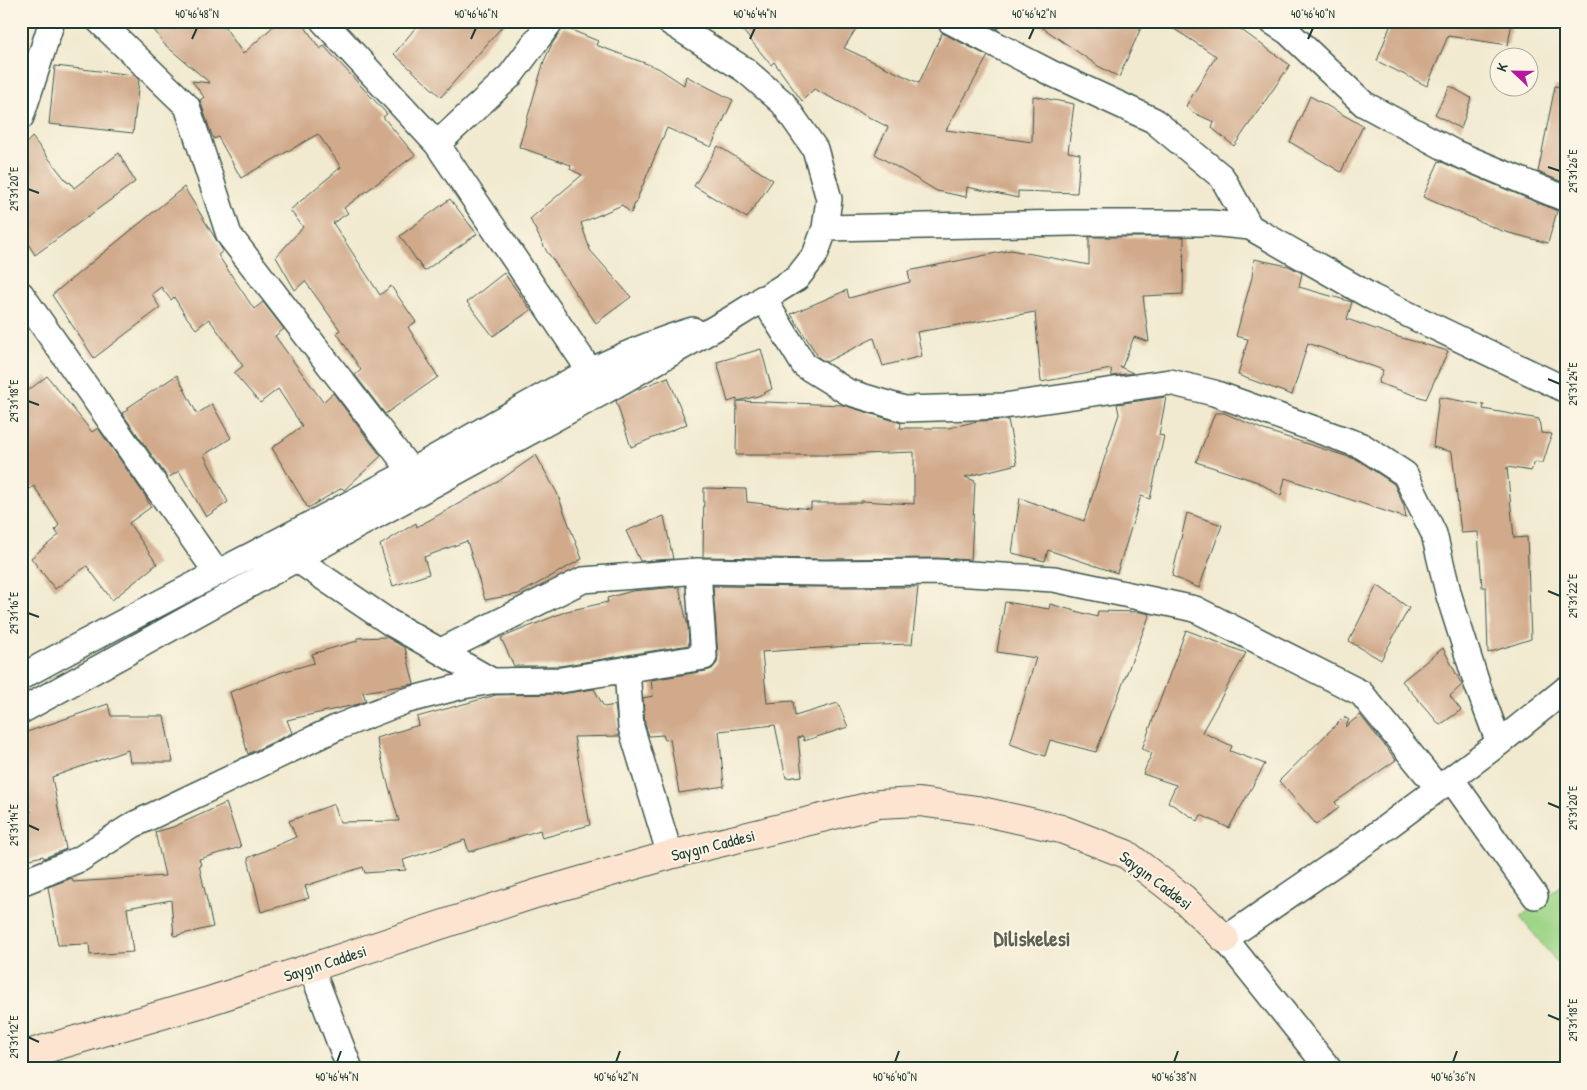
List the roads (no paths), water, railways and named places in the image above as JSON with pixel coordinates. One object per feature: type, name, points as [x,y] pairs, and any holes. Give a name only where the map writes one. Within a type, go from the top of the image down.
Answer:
[{"type":"street","points":[[21,117],[52,21]]},
{"type":"street","points":[[99,21],[187,106],[229,235],[411,471]]},
{"type":"street","points":[[323,21],[437,144],[590,371]]},
{"type":"street","points":[[437,144],[510,76],[550,21]]},
{"type":"street","points":[[21,711],[603,392],[731,319],[797,278],[815,255],[825,228],[829,199],[815,149],[783,102],[745,70],[668,21]]},
{"type":"street","points":[[950,21],[1052,73],[1153,120],[1222,177],[1250,227]]},
{"type":"street","points":[[1271,21],[1288,32],[1364,104],[1455,153],[1566,199]]},
{"type":"street","points":[[825,228],[1072,223],[1210,223],[1250,227],[1372,297],[1566,390]]},
{"type":"street","points":[[21,294],[217,573]]},
{"type":"street","points":[[763,298],[804,365],[848,392],[904,409],[1004,406],[1170,382],[1214,393],[1362,446],[1405,474],[1434,534],[1449,596],[1477,684],[1499,743]]},
{"type":"street","points":[[23,673],[411,471],[590,371],[662,340],[731,319]]},
{"type":"street","points":[[296,559],[389,622],[492,681]]},
{"type":"street","points":[[441,651],[584,580],[698,571],[937,572],[1054,579],[1195,609],[1361,693],[1444,783],[1535,896]]},
{"type":"street","points":[[21,883],[80,859],[133,825],[338,727],[405,701],[463,686],[492,681],[561,680],[704,657],[698,571]]},
{"type":"street","points":[[627,669],[631,727],[670,855]]},
{"type":"street","points":[[1225,939],[1372,838],[1499,743],[1566,689]]},
{"type":"street","name":"Saygın Caddesi","points":[[21,1056],[206,1002],[535,894],[670,855],[879,804],[919,802],[977,810],[1060,830],[1126,854],[1183,898],[1225,939],[1330,1069]]},
{"type":"street","points":[[311,968],[350,1069]]},
{"type":"district","name":"Diliskelesi","points":[[1032,938]]}]
